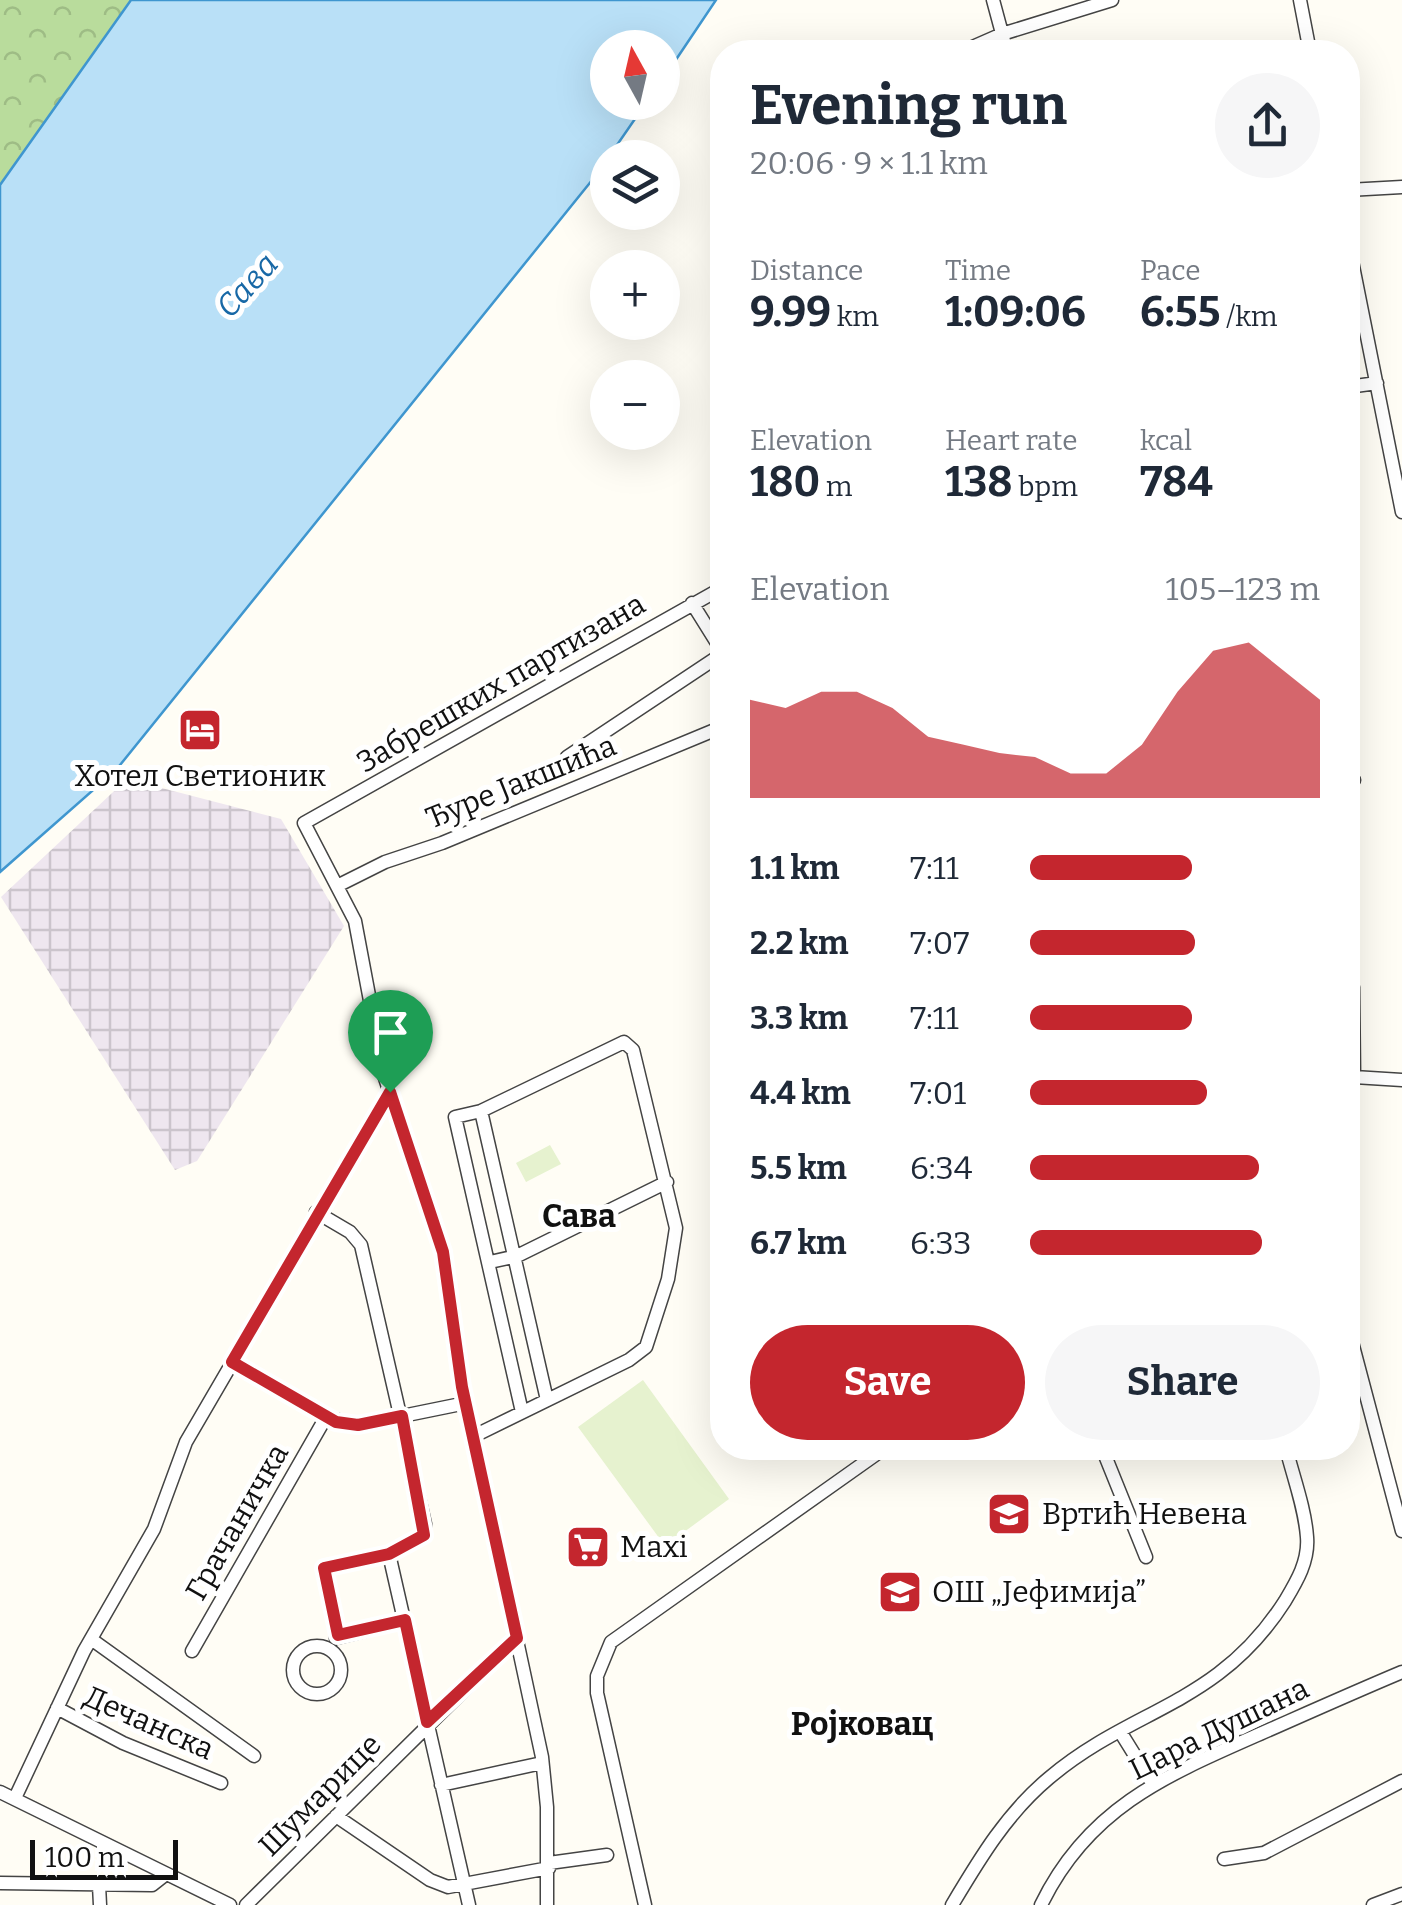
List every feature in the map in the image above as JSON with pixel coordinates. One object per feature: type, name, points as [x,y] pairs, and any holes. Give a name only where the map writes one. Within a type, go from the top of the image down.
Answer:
[{"type":"street","points":[[993,0],[1004,40]]},
{"type":"street","points":[[988,40],[1112,0]]},
{"type":"street","points":[[1300,0],[1308,40]]},
{"type":"street","points":[[1360,189],[1402,187]]},
{"type":"street","points":[[1360,298],[1402,508]]},
{"type":"street","points":[[1360,386],[1378,384]]},
{"type":"street","name":"Забрешких партизана","points":[[339,884],[305,821],[710,594]]},
{"type":"street","points":[[692,603],[710,632]]},
{"type":"street","points":[[567,756],[710,660]]},
{"type":"street","name":"Ђуре Јакшића","points":[[339,884],[710,732]]},
{"type":"street","points":[[339,884],[355,921],[390,1092],[443,1252],[466,1403],[542,1763],[549,1866],[547,1905]]},
{"type":"street","points":[[474,1436],[547,1400],[646,1347],[676,1238],[667,1182],[634,1050],[624,1042],[481,1111],[455,1118],[522,1412]]},
{"type":"street","points":[[1360,1077],[1402,1080]]},
{"type":"street","points":[[15,1798],[91,1639],[154,1529],[186,1442],[316,1212],[390,1092]]},
{"type":"street","points":[[481,1111],[547,1400]]},
{"type":"street","points":[[490,1262],[517,1256],[667,1182]]},
{"type":"street","points":[[316,1212],[350,1232],[362,1245],[402,1416],[424,1535],[389,1554],[324,1568],[338,1635],[330,1649]]},
{"type":"street","points":[[232,1362],[326,1417],[358,1425],[466,1403]]},
{"type":"street","points":[[1360,1384],[1402,1531]]},
{"type":"street","name":"Грачаничка","points":[[192,1651],[326,1417]]},
{"type":"street","points":[[645,1905],[596,1693],[611,1642],[868,1460]]},
{"type":"street","points":[[1107,1460],[1146,1557]]},
{"type":"street","points":[[952,1905],[1011,1814],[1050,1776],[1196,1693],[1230,1666],[1280,1609],[1299,1578],[1308,1537],[1289,1460]]},
{"type":"street","points":[[389,1554],[468,1905]]},
{"type":"street","points":[[338,1635],[405,1620]]},
{"type":"street","name":"Шумарице","points":[[246,1905],[427,1722],[517,1638]]},
{"type":"street","points":[[91,1639],[254,1756]]},
{"type":"street","name":"Цара Душана","points":[[1042,1905],[1056,1875],[1098,1825],[1152,1783],[1402,1672]]},
{"type":"street","name":"Дечанска","points":[[57,1708],[123,1743],[221,1782]]},
{"type":"street","points":[[1121,1733],[1152,1783]]},
{"type":"street","points":[[441,1785],[542,1763]]},
{"type":"street","points":[[1224,1859],[1264,1853],[1402,1781]]},
{"type":"street","points":[[0,1792],[230,1905]]},
{"type":"street","points":[[336,1816],[430,1880],[465,1887],[607,1854]]},
{"type":"street","points":[[0,1883],[152,1884],[166,1874]]},
{"type":"street","points":[[100,1885],[100,1905]]},
{"type":"street","points":[[1373,1905],[1402,1894]]},
{"type":"shaded area","points":[[127,779],[281,819],[344,926],[197,1161],[175,1170],[1,897]]},
{"type":"green space","points":[[0,0],[131,0],[0,185]]},
{"type":"green space","points":[[550,1145],[561,1164],[526,1182],[516,1163]]},
{"type":"green space","points":[[643,1380],[729,1499],[665,1546],[578,1427]]},
{"type":"water","points":[[131,0],[716,0],[680,54],[680,30],[590,30],[590,120],[634,120],[620,140],[590,140],[590,183],[116,770],[0,872],[0,185]]},
{"type":"place","name":"Хотел Светионик","points":[[200,730]]},
{"type":"place","name":"Вртић Невена","points":[[1009,1514]]},
{"type":"place","name":"Maxi","points":[[588,1547]]},
{"type":"place","name":"ОШ „Јефимија”","points":[[900,1592]]},
{"type":"district","name":"Сава","points":[[579,1216]]},
{"type":"district","name":"Ројковац","points":[[862,1724]]},
{"type":"route","points":[[390,1092],[443,1252],[459,1344],[462,1387],[517,1638],[427,1722],[405,1620],[338,1635],[324,1568],[389,1554],[424,1535],[402,1416],[358,1425],[336,1422],[232,1362],[379,1104],[390,1092]]}]
